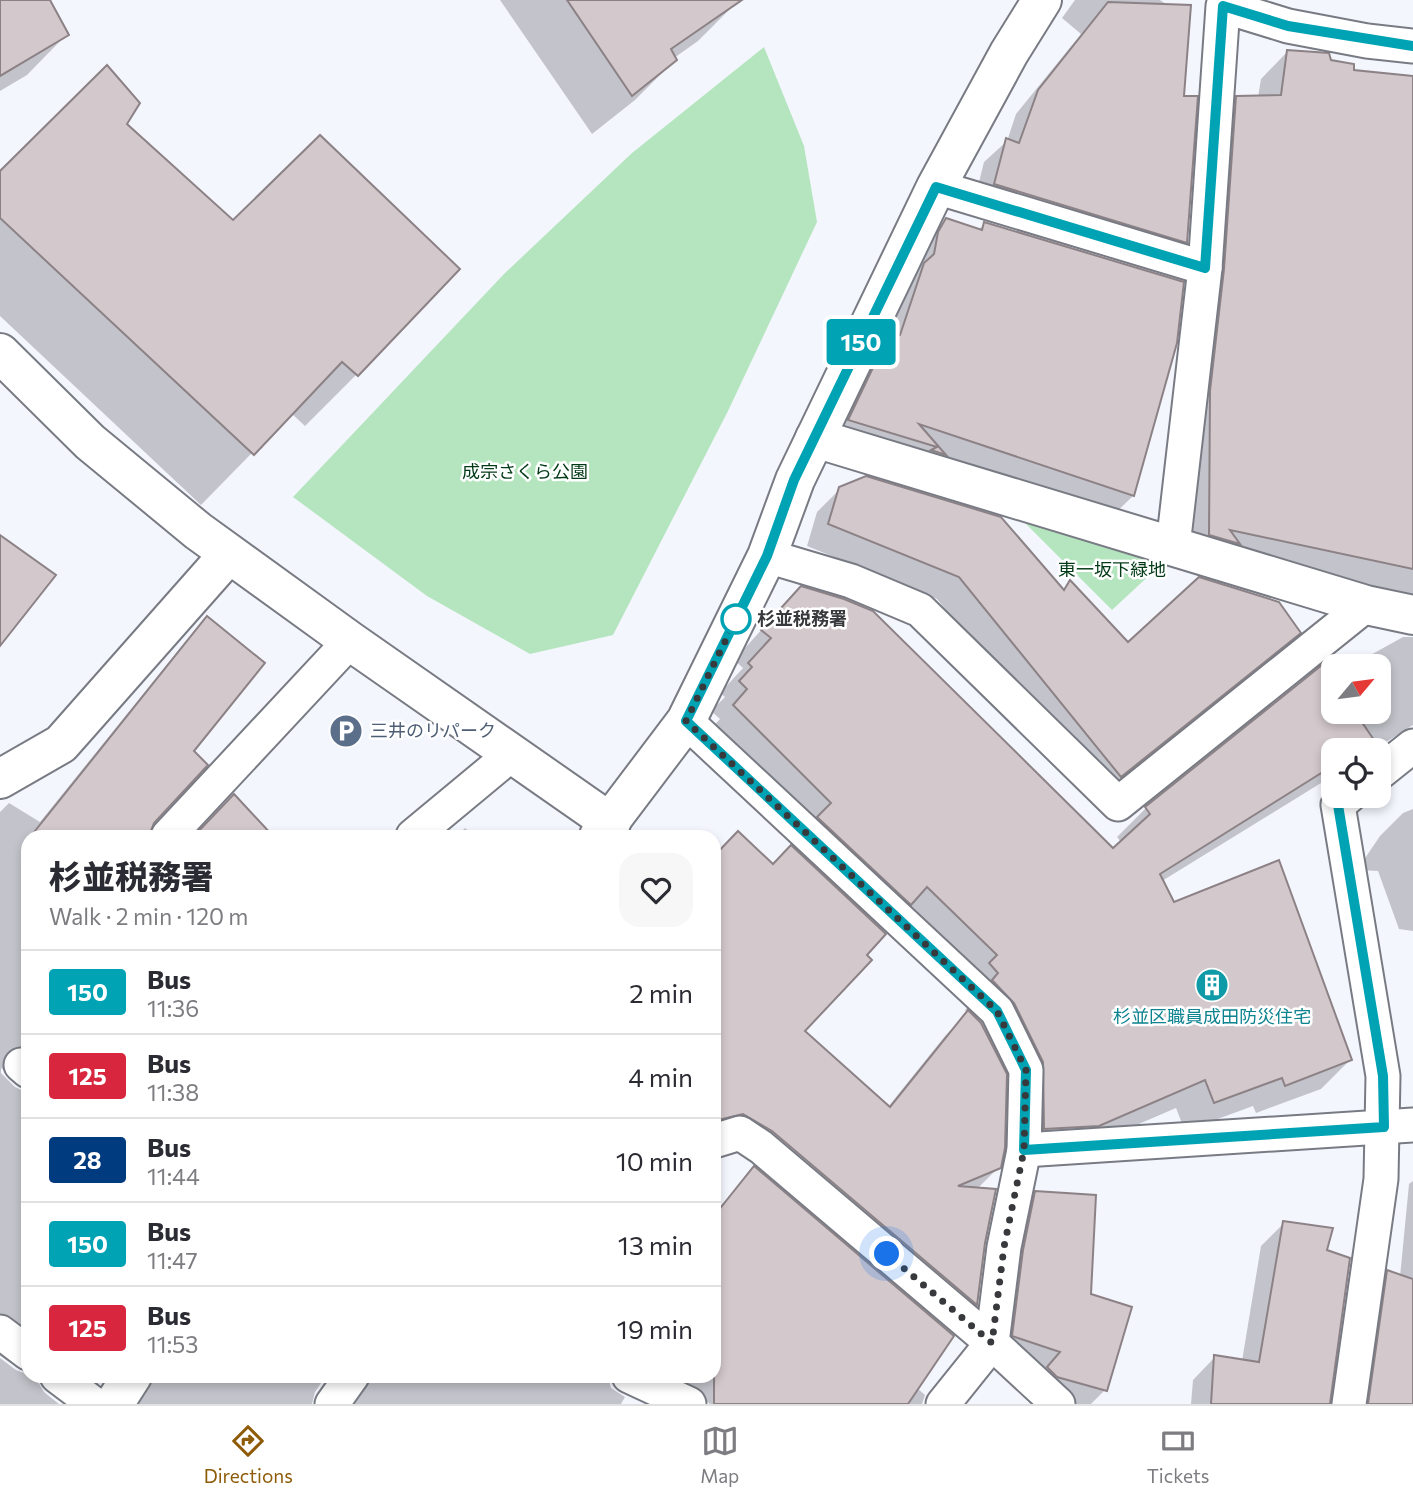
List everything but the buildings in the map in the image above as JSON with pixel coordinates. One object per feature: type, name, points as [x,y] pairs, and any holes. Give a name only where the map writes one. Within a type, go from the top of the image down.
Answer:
[{"type":"street","points":[[0,353],[90,442],[229,554],[513,753],[605,830],[686,721],[767,556],[794,480],[936,187],[1009,53],[1042,0]]},
{"type":"street","points":[[815,438],[1366,606],[1413,615]]},
{"type":"street","points":[[0,779],[61,744],[229,554]]},
{"type":"street","points":[[114,1404],[128,1383]]},
{"type":"lane","points":[[1173,546],[1205,268],[1223,6],[1288,26],[1413,46]]},
{"type":"lane","points":[[936,187],[1205,268]]},
{"type":"lane","points":[[767,556],[851,581],[920,610],[1118,804],[1366,606]]},
{"type":"lane","points":[[174,830],[350,641]]},
{"type":"lane","points":[[686,721],[997,1011],[1026,1070],[1024,1150],[1004,1247],[992,1343],[943,1404]]},
{"type":"lane","points":[[1391,763],[1413,746]]},
{"type":"lane","points":[[420,830],[513,753]]},
{"type":"lane","points":[[1338,808],[1383,1076],[1398,1126],[1381,1179],[1349,1404]]},
{"type":"lane","points":[[1024,1150],[1398,1126]]},
{"type":"lane","points":[[721,1139],[740,1133],[761,1147],[992,1343],[1058,1404]]},
{"type":"lane","points":[[0,1332],[21,1348]]},
{"type":"lane","points":[[66,1383],[94,1404]]},
{"type":"lane","points":[[332,1404],[347,1383]]},
{"type":"lane","points":[[644,1383],[689,1404]]},
{"type":"green space","name":"成宗さくら公園","points":[[764,47],[804,146],[817,222],[728,411],[613,635],[530,654],[427,596],[293,497],[504,274],[632,153]]},
{"type":"green space","name":"東一坂下緑地","points":[[1019,517],[1170,556],[1112,610]]},
{"type":"bus line","name":"150","points":[[1338,808],[1383,1076],[1384,1127],[1024,1150],[1026,1070],[997,1011],[686,721],[767,556],[794,480],[936,187],[1205,268],[1223,6],[1288,26],[1367,41],[1413,46]]},
{"type":"place","name":"杉並税務署","points":[[736,619]]},
{"type":"place","name":"三井のリパーク","points":[[346,731]]},
{"type":"place","name":"杉並区職員成田防災住宅","points":[[1212,985]]},
{"type":"route","points":[[736,619],[686,721],[997,1011],[1026,1070],[1024,1150],[1004,1247],[992,1343],[887,1254]]}]
